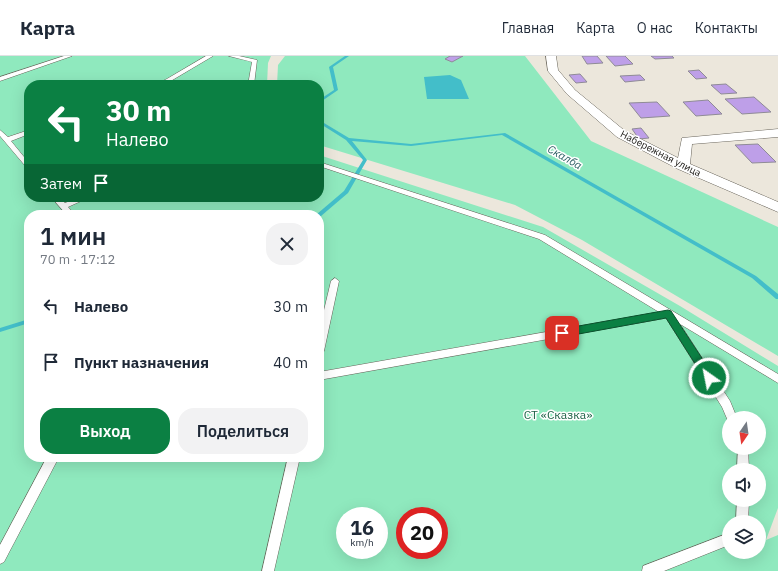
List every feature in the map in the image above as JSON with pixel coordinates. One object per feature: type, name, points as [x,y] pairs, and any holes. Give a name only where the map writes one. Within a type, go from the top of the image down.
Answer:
[{"type":"street","name":"Набережная улица","points":[[551,56],[553,71],[571,92],[621,134],[683,166],[778,207]]},
{"type":"street","points":[[683,166],[686,140],[778,134]]},
{"type":"lane","points":[[0,79],[69,56]]},
{"type":"lane","points":[[169,80],[210,56]]},
{"type":"lane","points":[[232,56],[255,62],[252,80]]},
{"type":"lane","points":[[0,132],[24,161]]},
{"type":"lane","points":[[7,140],[24,134]]},
{"type":"lane","points":[[324,166],[542,237],[778,379]]},
{"type":"lane","points":[[58,202],[66,210]]},
{"type":"lane","points":[[63,207],[74,202]]},
{"type":"lane","points":[[324,328],[335,281]]},
{"type":"lane","points":[[324,375],[668,314]]},
{"type":"lane","points":[[668,314],[729,411]]},
{"type":"lane","points":[[0,558],[50,462]]},
{"type":"lane","points":[[268,571],[293,462]]},
{"type":"lane","points":[[648,571],[722,543]]},
{"type":"green space","name":"СТ «Сказка»","points":[[0,56],[271,56],[268,63],[267,80],[24,80],[24,202],[324,202],[324,157],[543,227],[680,306],[778,366],[778,508],[766,540],[778,535],[778,571],[0,571]]},
{"type":"green space","points":[[285,56],[525,56],[591,141],[778,227],[778,356],[582,240],[515,205],[324,147],[324,80],[277,80],[278,65]]},
{"type":"water","points":[[450,75],[461,80],[469,99],[427,99],[424,77]]},
{"type":"building","points":[[450,56],[463,56],[452,62],[445,59]]},
{"type":"building","points":[[582,56],[597,56],[603,63],[587,64]]},
{"type":"building","points":[[606,56],[625,56],[633,64],[615,66]]},
{"type":"building","points":[[651,56],[672,56],[674,58],[655,59]]},
{"type":"building","points":[[699,70],[707,78],[696,79],[688,71]]},
{"type":"building","points":[[580,74],[587,82],[576,83],[569,75]]},
{"type":"building","points":[[640,75],[645,80],[625,82],[620,76]]},
{"type":"building","points":[[726,84],[737,93],[721,94],[711,85]]},
{"type":"building","points":[[754,97],[771,112],[742,114],[725,99]]},
{"type":"building","points":[[708,100],[722,114],[696,116],[683,102]]},
{"type":"building","points":[[657,102],[670,116],[641,118],[629,103]]},
{"type":"building","points":[[641,128],[649,138],[639,139],[632,129]]},
{"type":"building","points":[[758,144],[776,162],[752,163],[735,145]]},
{"type":"waterway","name":"Скалба","points":[[324,98],[336,90],[331,67],[347,56]]},
{"type":"waterway","name":"Скалба","points":[[324,124],[348,139]]},
{"type":"waterway","name":"Скалба","points":[[348,139],[411,145],[503,134],[754,277],[778,297]]},
{"type":"waterway","points":[[324,211],[346,192],[365,160],[348,139]]},
{"type":"waterway","points":[[0,330],[24,323]]},
{"type":"route","points":[[562,333],[668,314],[709,378]]}]
